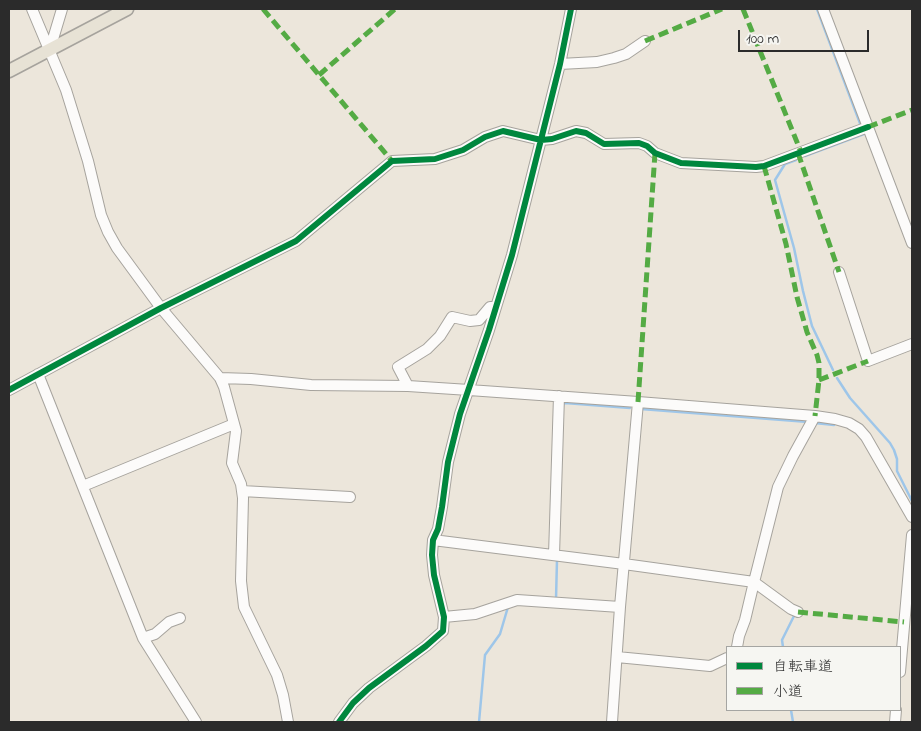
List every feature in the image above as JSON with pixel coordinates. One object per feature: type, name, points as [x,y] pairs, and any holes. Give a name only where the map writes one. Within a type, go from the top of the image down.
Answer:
[{"type":"main road","points":[[9,71],[127,9]]},
{"type":"street","points":[[32,9],[66,90],[88,162],[101,214],[108,232],[117,248],[162,308],[220,378],[224,386],[236,431],[232,463],[241,484],[243,498],[241,581],[244,607],[277,675],[288,722]]},
{"type":"street","points":[[50,50],[62,9]]},
{"type":"street","points":[[339,722],[353,703],[369,688],[426,646],[443,630],[444,617],[434,575],[432,540],[440,522],[448,462],[460,414],[512,255],[560,64],[571,9]]},
{"type":"street","points":[[823,9],[912,243]]},
{"type":"street","points":[[560,64],[597,62],[614,58],[626,54],[645,41]]},
{"type":"street","points":[[9,390],[162,308],[296,241],[392,160],[435,159],[463,150],[485,137],[503,131],[541,140],[576,131],[586,133],[604,144],[639,143],[647,146],[655,153],[680,163],[756,167],[764,166],[868,127]]},
{"type":"street","points":[[839,272],[868,361],[912,344]]},
{"type":"street","points":[[408,386],[398,368],[427,349],[440,336],[452,317],[470,321],[479,320],[490,307],[496,307]]},
{"type":"street","points":[[38,374],[144,638],[196,722]]},
{"type":"street","points":[[220,378],[311,385],[408,386],[469,390],[835,419],[849,423],[866,437],[912,517]]},
{"type":"street","points":[[554,555],[559,396]]},
{"type":"street","points":[[612,722],[638,402]]},
{"type":"street","points":[[737,646],[778,487],[816,416]]},
{"type":"street","points":[[83,486],[234,424]]},
{"type":"street","points":[[242,491],[350,497]]},
{"type":"street","points":[[901,661],[912,535]]},
{"type":"street","points":[[432,540],[754,582],[796,611]]},
{"type":"street","points":[[444,617],[475,614],[517,600],[620,607]]},
{"type":"street","points":[[144,638],[155,634],[169,622],[180,618]]},
{"type":"street","points":[[617,657],[710,666],[726,658]]},
{"type":"waterway","points":[[817,9],[861,126]]},
{"type":"waterway","points":[[805,156],[864,134]]},
{"type":"waterway","points":[[796,160],[785,164],[775,180],[794,248],[812,326],[833,370]]},
{"type":"waterway","points":[[837,378],[850,398],[890,443],[897,459],[897,471],[912,501]]},
{"type":"waterway","points":[[563,406],[565,403],[630,408]]},
{"type":"waterway","points":[[641,409],[808,422]]},
{"type":"waterway","points":[[815,423],[834,425]]},
{"type":"waterway","points":[[556,599],[557,560]]},
{"type":"waterway","points":[[479,722],[485,655],[500,634],[508,607],[510,606]]},
{"type":"waterway","points":[[783,646],[782,640],[795,614]]},
{"type":"waterway","points":[[791,711],[793,722]]},
{"type":"marked path","points":[[263,9],[392,161]]},
{"type":"marked path","points":[[319,75],[395,9]]},
{"type":"marked path","points":[[645,41],[722,9]]},
{"type":"marked path","points":[[743,9],[801,152]]},
{"type":"marked path","points":[[868,127],[912,110]]},
{"type":"marked path","points":[[638,402],[655,153]]},
{"type":"marked path","points":[[798,153],[839,272]]},
{"type":"marked path","points":[[764,166],[786,244],[797,297],[807,332],[819,363],[815,416]]},
{"type":"marked path","points":[[819,380],[868,361]]},
{"type":"marked path","points":[[798,612],[904,622]]},
{"type":"cycle path","points":[[339,722],[353,703],[369,688],[426,646],[443,631],[444,617],[434,575],[432,555],[433,540],[438,529],[442,507],[448,462],[460,414],[512,255],[560,64],[571,9]]},
{"type":"cycle path","points":[[9,390],[161,308],[296,241],[392,161],[435,159],[463,150],[485,137],[503,131],[541,140],[552,139],[576,131],[586,133],[604,144],[639,143],[647,146],[655,153],[681,163],[756,167],[764,166],[868,127]]}]
